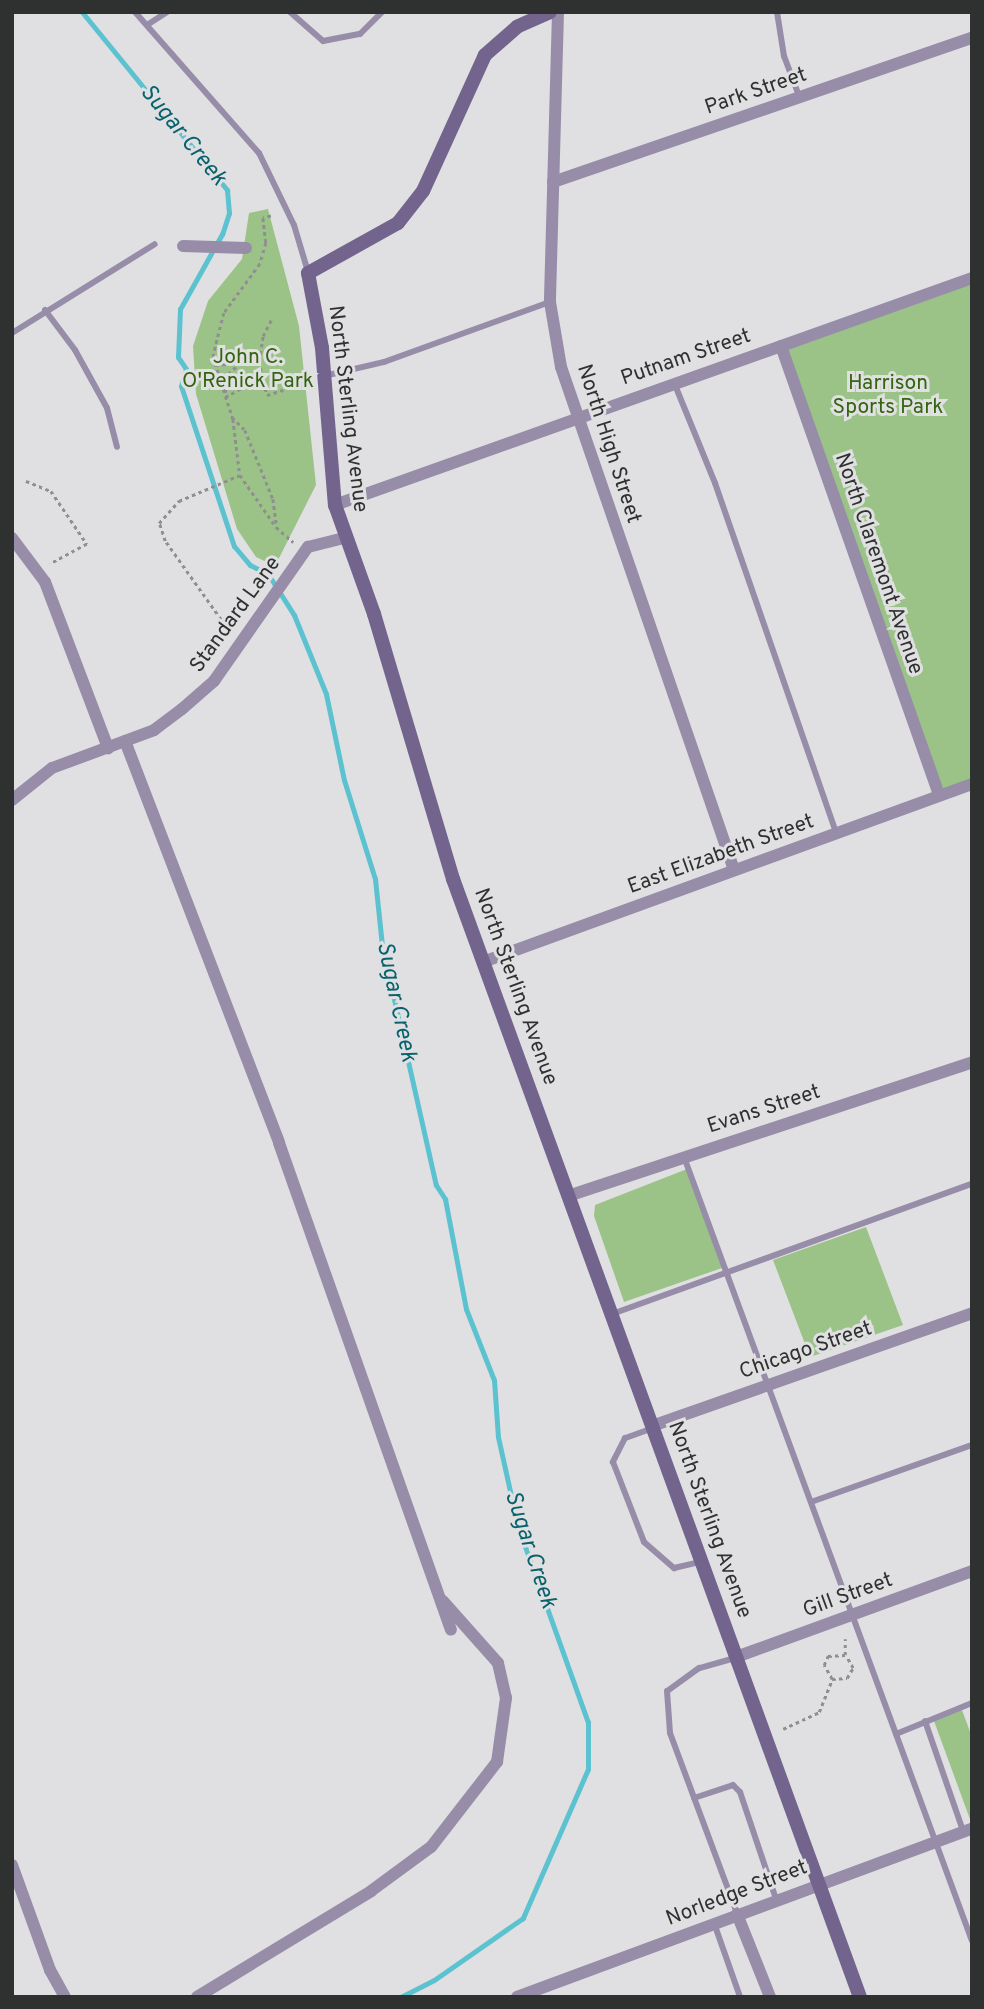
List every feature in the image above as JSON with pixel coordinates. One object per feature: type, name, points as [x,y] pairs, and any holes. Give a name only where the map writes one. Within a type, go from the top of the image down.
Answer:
[{"type":"main road","points":[[308,274],[398,222],[423,191],[485,55],[517,27],[551,12]]},
{"type":"main road","name":"North Sterling Avenue","points":[[308,274],[335,505],[344,538],[374,614],[453,879],[860,1997]]},
{"type":"street","name":"North High Street","points":[[558,12],[550,302],[561,367],[734,870]]},
{"type":"street","name":"Park Street","points":[[553,182],[972,38]]},
{"type":"street","points":[[186,246],[246,248]]},
{"type":"street","name":"Putnam Street","points":[[335,505],[972,278]]},
{"type":"street","name":"North Claremont Avenue","points":[[781,346],[939,795]]},
{"type":"street","points":[[12,538],[45,582],[108,748]]},
{"type":"street","name":"Standard Lane","points":[[12,800],[52,768],[154,730],[214,681],[244,634],[308,547],[344,538]]},
{"type":"street","points":[[125,741],[279,1143],[451,1630]]},
{"type":"street","name":"East Elizabeth Street","points":[[483,962],[972,784]]},
{"type":"street","name":"Evans Street","points":[[568,1196],[972,1062]]},
{"type":"street","name":"Chicago Street","points":[[653,1427],[972,1313]]},
{"type":"street","name":"Gill Street","points":[[736,1657],[972,1571]]},
{"type":"street","points":[[197,1997],[370,1891],[431,1847],[497,1762],[506,1698],[498,1663],[439,1596]]},
{"type":"street","name":"Norledge Street","points":[[517,1997],[968,1830]]},
{"type":"street","points":[[12,1865],[50,1970],[65,1997]]},
{"type":"street","points":[[737,1914],[770,1997]]},
{"type":"lane","name":"North Sterling Avenue","points":[[135,12],[259,153],[294,225],[308,274]]},
{"type":"lane","points":[[147,25],[167,12]]},
{"type":"lane","points":[[290,12],[323,41],[360,34],[382,12]]},
{"type":"lane","points":[[777,12],[779,37],[800,98]]},
{"type":"lane","points":[[12,333],[155,244]]},
{"type":"lane","points":[[322,377],[384,362],[550,302]]},
{"type":"lane","points":[[45,310],[75,350],[107,408],[117,447]]},
{"type":"lane","points":[[675,383],[715,483],[836,833]]},
{"type":"lane","points":[[684,1157],[972,1941]]},
{"type":"lane","points":[[612,1314],[972,1184]]},
{"type":"lane","points":[[653,1427],[625,1438],[613,1462],[644,1542],[674,1568],[702,1561]]},
{"type":"lane","points":[[811,1502],[972,1444]]},
{"type":"lane","points":[[736,1657],[699,1668],[667,1691],[670,1733],[737,1914]]},
{"type":"lane","points":[[896,1734],[972,1703]]},
{"type":"lane","points":[[925,1721],[968,1830]]},
{"type":"lane","points":[[694,1798],[733,1785],[740,1792],[776,1899]]},
{"type":"lane","points":[[714,1923],[740,1997]]},
{"type":"path","points":[[271,216],[263,218],[266,243],[260,264],[232,299],[218,327],[215,365],[232,417],[240,475],[277,528],[293,542]]},
{"type":"path","points":[[272,318],[263,336],[259,361],[267,395],[282,390]]},
{"type":"path","points":[[215,365],[259,361]]},
{"type":"path","points":[[225,397],[228,374],[241,363]]},
{"type":"path","points":[[225,397],[249,384]]},
{"type":"path","points":[[232,417],[245,430],[273,499],[277,528]]},
{"type":"path","points":[[229,631],[160,531],[162,517],[181,500],[240,475]]},
{"type":"path","points":[[26,481],[51,491],[87,544],[50,564]]},
{"type":"path","points":[[832,1679],[847,1678],[853,1668],[845,1656],[845,1639]]},
{"type":"path","points":[[832,1679],[824,1665],[828,1656],[845,1656]]},
{"type":"path","points":[[783,1729],[816,1716],[832,1679]]},
{"type":"green space","name":"John C. O'Renick Park","points":[[268,209],[299,326],[316,485],[275,566],[256,557],[237,529],[196,394],[193,346],[208,301],[242,259],[249,213]]},
{"type":"green space","name":"Harrison Sports Park","points":[[972,278],[972,784],[939,795],[781,346]]},
{"type":"green space","points":[[687,1169],[722,1268],[624,1302],[594,1216],[595,1205]]},
{"type":"green space","points":[[866,1227],[903,1325],[810,1357],[773,1260]]},
{"type":"green space","points":[[962,1710],[972,1737],[971,1822],[934,1721]]},
{"type":"waterway","name":"Sugar Creek","points":[[82,12],[227,190],[229,213],[222,234],[180,309],[178,357],[186,369],[181,386],[234,546],[250,565],[268,574],[294,615],[326,694],[344,780],[375,879],[382,946],[436,1185],[445,1199],[466,1309],[494,1380],[498,1437],[518,1527],[588,1722],[588,1769],[523,1918],[434,1980],[400,1997]]}]
